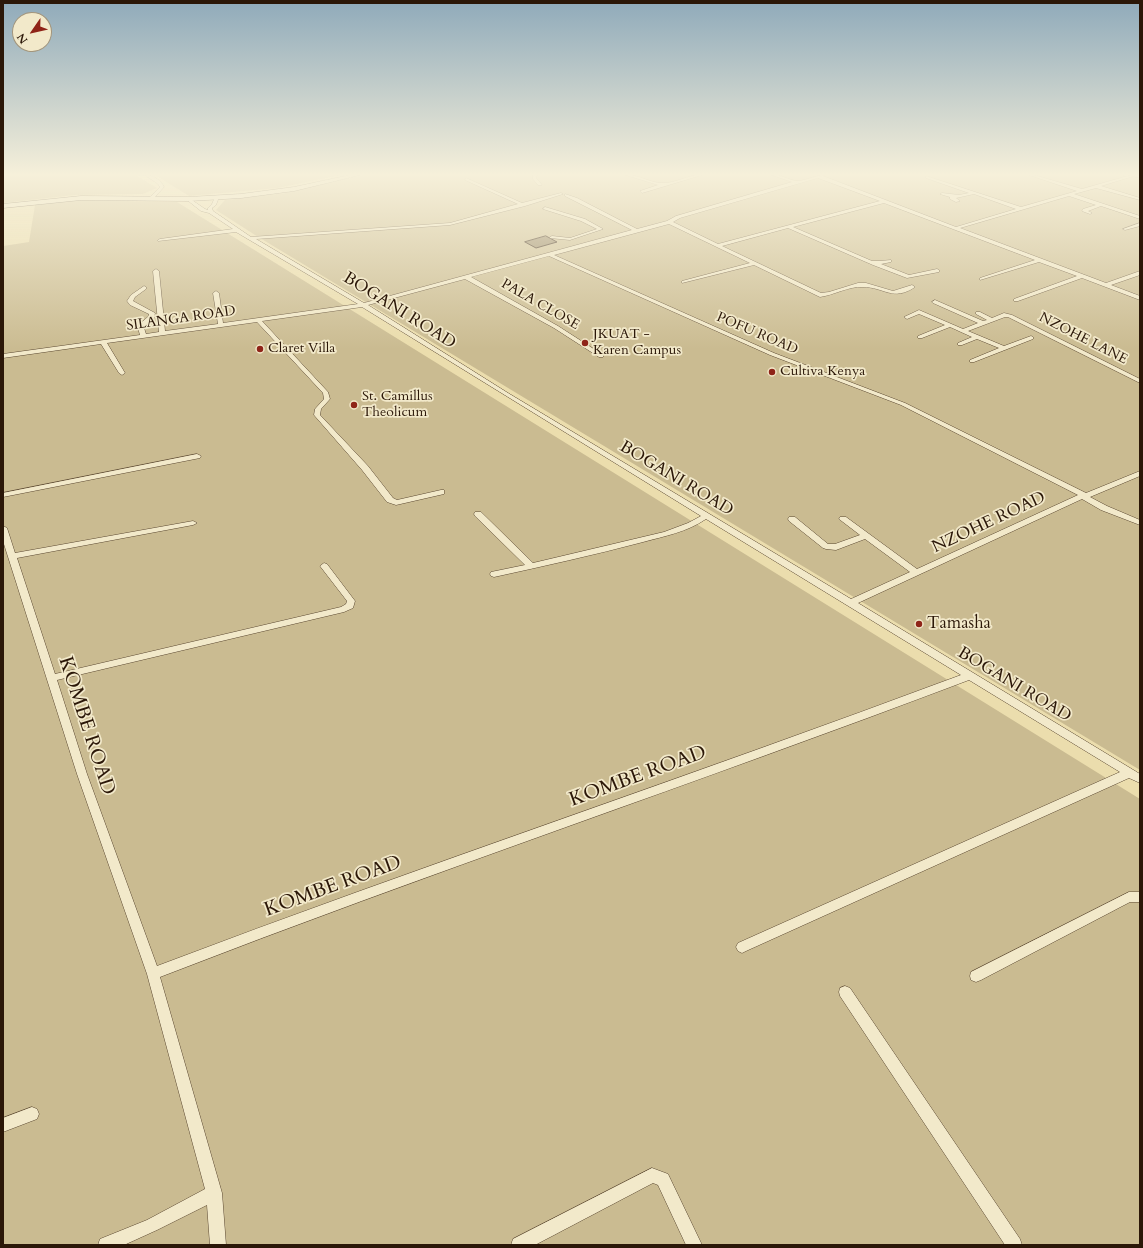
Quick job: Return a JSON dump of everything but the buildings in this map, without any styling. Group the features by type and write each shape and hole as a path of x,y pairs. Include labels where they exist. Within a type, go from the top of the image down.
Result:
{"street":[{"path":"160,240 212,233"},
{"name":"BOGANI ROAD","path":"243,233 363,305 455,363 1140,779"},
{"path":"251,238 319,233"},
{"path":"580,233 595,241"},
{"path":"552,237 570,238 588,233"},
{"name":"SILANGA ROAD","path":"3,356 363,305 623,233"},
{"path":"693,233 820,295 830,294 858,285 866,285 893,293 912,287"},
{"path":"719,245 765,233"},
{"path":"805,233 909,277 937,271"},
{"path":"970,233 1140,298"},
{"name":"POFU ROAD","path":"548,254 772,354 903,404 1084,496 1104,508 1140,523"},
{"path":"982,278 1039,260"},
{"path":"874,263 889,262"},
{"path":"684,282 755,263"},
{"path":"156,271 162,334"},
{"path":"1106,285 1140,273"},
{"path":"1016,300 1082,276"},
{"name":"PALA CLOSE","path":"466,277 556,327 601,356"},
{"path":"144,288 132,296 130,301 132,304 152,314 152,317 145,322 141,328 144,337"},
{"path":"216,293 221,326"},
{"path":"936,302 983,323"},
{"path":"907,317 920,312 978,338"},
{"path":"978,313 992,320"},
{"name":"NZOHE LANE","path":"992,320 1004,315 1016,318 1140,381"},
{"path":"258,320 326,393 327,399 318,409 317,415 365,468 390,500 396,503 441,492"},
{"path":"963,331 992,320"},
{"path":"919,335 949,324"},
{"path":"960,344 988,336 1004,346"},
{"path":"972,361 1004,346 1031,338"},
{"path":"103,342 122,373"},
{"path":"3,495 197,456"},
{"name":"NZOHE ROAD","path":"851,603 1084,496 1140,473"},
{"path":"478,514 531,566"},
{"path":"494,574 626,544 682,529 698,522 706,516"},
{"path":"792,519 826,546 832,548 866,536"},
{"path":"843,519 916,573"},
{"path":"13,556 193,523"},
{"name":"KOMBE ROAD","path":"3,528 82,774 153,974 459,859 611,806 969,676"},
{"path":"51,678 344,609 350,606 351,601 324,566"},
{"path":"742,948 1129,773"},
{"path":"976,976 1130,897 1140,897"},
{"path":"153,974 214,1193 218,1245"},
{"path":"845,992 1014,1245"},
{"path":"3,1125 32,1114"},
{"path":"519,1245 652,1175 663,1179 694,1245"},
{"path":"106,1245 152,1225 214,1193"}],"shaded area":[{"path":"30,233 227,233 1140,799 1140,1245 3,1245 3,246 29,242"},
{"path":"252,233 1140,233 1140,770"}],"place":[{"name":"JKUAT - Karen Campus","path":"585,343"},
{"name":"Claret Villa","path":"260,349"},
{"name":"Cultiva Kenya","path":"772,372"},
{"name":"St. Camillus Theolicum","path":"354,405"},
{"name":"Tamasha","path":"919,624"}]}
